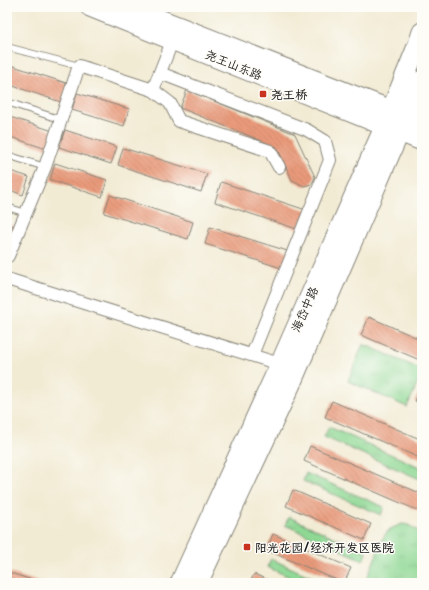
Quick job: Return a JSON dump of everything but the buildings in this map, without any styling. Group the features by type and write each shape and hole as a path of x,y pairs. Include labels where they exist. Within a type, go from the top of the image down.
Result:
{"main road":[{"name":"尧王山东路","path":"90,7 168,33 401,121 422,141"},
{"name":"尧王山东路","path":"129,7 168,33"},
{"name":"海岱中路","path":"401,121 413,57 422,32"},
{"name":"海岱中路","path":"180,583 288,367 401,121 422,80"},
{"name":"海岱中路","path":"198,583 288,367"}],"street":[{"path":"153,90 160,73 168,33"},
{"path":"8,256 45,167 79,66 153,90 170,103 179,121 270,151 279,167"},
{"path":"160,73 307,130 325,141 330,160 252,355"},
{"path":"7,279 288,367"}],"lane":[{"path":"7,47 79,66"},
{"path":"7,102 62,120"},
{"path":"7,154 45,167"},
{"path":"7,207 26,213"}],"green space":[{"path":"363,344 422,370 407,407 348,381"},
{"path":"329,427 422,468 422,480 324,437"},
{"path":"306,473 384,507 381,515 303,481"},
{"path":"289,517 367,552 363,560 285,525"},
{"path":"402,524 408,525 422,533 422,578 420,583 365,583 384,536 390,529"},
{"path":"271,559 325,583 303,583 267,567"}],"place":[{"name":"尧王桥","path":"263,94"},
{"name":"阳光花园/经济开发区医院","path":"247,547"}]}
